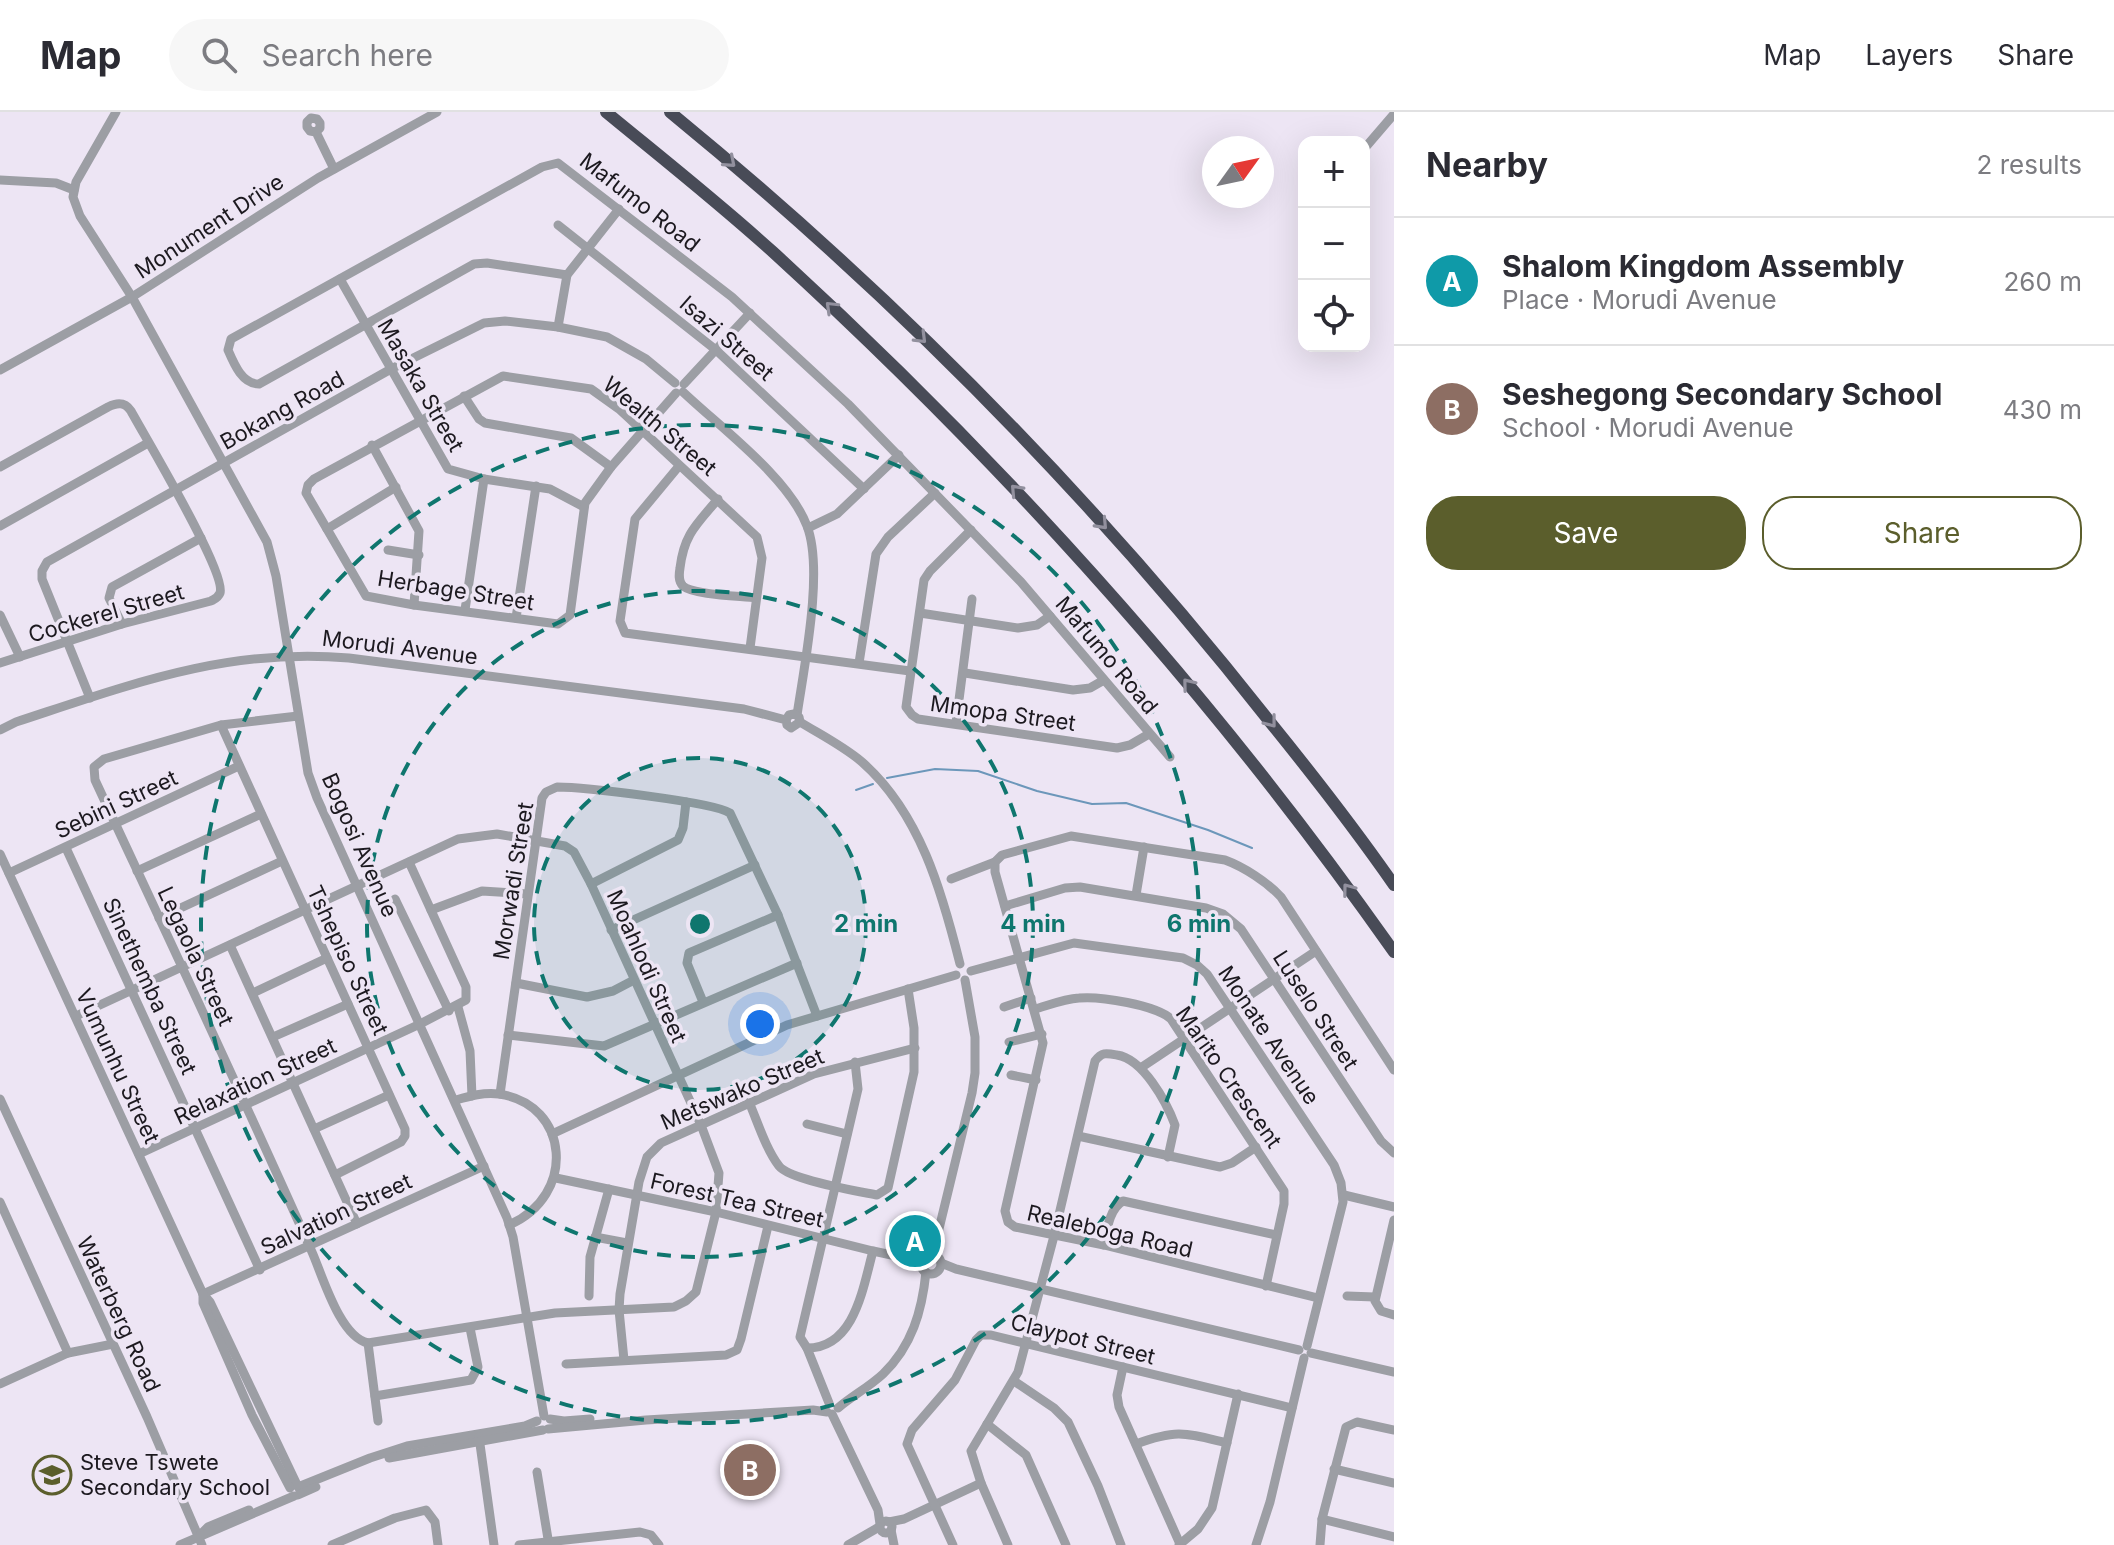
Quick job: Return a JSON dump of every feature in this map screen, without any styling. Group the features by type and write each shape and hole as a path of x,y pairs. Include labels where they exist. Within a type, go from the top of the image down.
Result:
{"highway":[{"path":"606,112 772,252 930,402 1014,487 1179,673 1292,814 1394,952"},
{"path":"670,112 798,220 1046,463 1139,564 1235,677 1394,885"}],"street":[{"path":"0,180 56,183 74,190 85,163 116,112"},
{"name":"Monument Drive","path":"0,370 132,297 334,169 437,112"},
{"path":"1370,142 1394,114"},
{"path":"316,132 334,169"},
{"name":"Mafumo Road","path":"567,275 487,263 474,264 259,384 248,382 228,350 231,339 552,163 562,165 750,313 899,455 1014,575 1170,757"},
{"name":"Bogosi Avenue","path":"74,190 80,216 132,297 256,520 270,553 312,785 456,1100 509,1225 544,1423"},
{"path":"558,327 567,275 619,209"},
{"name":"Isazi Street","path":"558,225 716,350 864,489"},
{"name":"Masaka Street","path":"340,279 448,469 484,479 550,489 584,507"},
{"path":"584,507 611,467 679,388 750,313"},
{"name":"Bokang Road","path":"90,698 42,579 44,566 52,558 391,369 467,329 491,321 558,327 616,340 646,359 679,388 784,488 808,528 815,571 798,719"},
{"name":"Wealth Street","path":"308,498 306,491 311,481 372,445 507,375 586,387 598,392 643,431 718,499 759,542 762,558 750,648"},
{"path":"464,396 485,423 571,438 611,467"},
{"path":"0,467 117,403 128,407 201,538 112,587 109,598 122,624"},
{"path":"0,526 148,443"},
{"path":"372,445 419,531 414,605"},
{"path":"808,528 834,516 899,455"},
{"path":"679,466 635,519 620,621 622,630 630,635 806,655 910,671"},
{"path":"465,610 484,479"},
{"path":"516,618 536,486"},
{"path":"327,529 396,487"},
{"path":"859,663 876,554 888,537 935,493"},
{"name":"Herbage Street","path":"308,498 366,596 558,624 570,615 584,507"},
{"path":"718,499 686,539 680,581 684,587 701,591 756,598"},
{"name":"Mmopa Street","path":"971,530 926,577 910,671 908,712 918,719 1117,748 1130,745 1149,734"},
{"name":"Cockerel Street","path":"0,663 122,624 211,601 219,594 220,586 201,538"},
{"path":"388,550 419,555"},
{"path":"956,723 965,673 972,599"},
{"path":"920,613 1026,628 1050,616"},
{"path":"0,615 20,657"},
{"name":"Morudi Avenue","path":"0,730 16,722 193,667 288,655 349,658 744,709 786,720 791,728 797,727 798,719 860,760 905,812 927,856 960,964"},
{"path":"965,673 1080,690 1104,680"},
{"name":"Legaola Street","path":"298,716 221,725 119,754 97,763 93,775 345,1325 357,1338 368,1343"},
{"name":"Morudi Avenue","path":"0,723 16,722"},
{"name":"Tshepiso Street","path":"221,725 405,1129 403,1140 335,1175"},
{"name":"Sebini Street","path":"9,873 239,766"},
{"name":"Morwadi Street","path":"500,1094 542,798 546,792 557,787 686,802 719,807 730,813 778,915 817,1016"},
{"path":"591,884 678,840 683,828 686,802"},
{"path":"137,871 261,814"},
{"name":"Moahlodi Street","path":"76,1016 448,843 469,836 497,834 535,839 570,849 591,884 701,1125 719,1173 716,1212 699,1284 691,1297 674,1307 527,1317 368,1343"},
{"path":"951,879 995,862 1002,855 1067,836 1234,863 1278,894 1394,1070"},
{"path":"1136,895 1144,847"},
{"name":"Sinethemba Street","path":"66,848 260,1270"},
{"name":"Vumunhu Street","path":"0,854 203,1294 203,1303 252,1415 294,1491"},
{"path":"159,918 282,861"},
{"path":"409,862 468,992 466,1000 453,1009"},
{"name":"Realeboga Road","path":"995,862 995,872 1042,1034 1043,1050 1005,1216 1015,1227 1104,1245 1318,1298"},
{"path":"611,930 755,865"},
{"name":"Luselo Street","path":"1005,906 1072,887 1136,895 1223,914 1241,929 1381,1141 1394,1153"},
{"path":"431,910 482,891 528,894"},
{"path":"395,899 453,1009 470,1051 472,1096"},
{"path":"703,1002 686,956 701,946 778,915"},
{"name":"Monate Avenue","path":"971,971 1064,945 1085,943 1183,958 1197,965 1207,974 1334,1165 1344,1195"},
{"path":"230,945 357,1224"},
{"path":"1142,1067 1316,951"},
{"path":"253,993 327,958"},
{"path":"508,1035 599,1047 614,1044 797,963"},
{"path":"180,1545 200,1540 209,1531 294,1491 397,1449 424,1442 479,1438 564,1421 646,1420 813,1410 832,1408 849,1399 884,1373 905,1348 919,1315 972,1093 974,1027 960,977 955,969 960,964 967,965 971,971 970,977 960,977 908,989 770,1032 552,1134"},
{"path":"516,983 587,997 613,991 634,980"},
{"path":"749,1102 780,1167 789,1174 877,1195 888,1188 911,1092 915,1048 908,989"},
{"name":"Marito Crescent","path":"1035,1009 1081,997 1154,1009 1171,1019 1284,1191 1284,1204 1266,1286"},
{"path":"1004,1007 1031,998"},
{"path":"273,1037 348,1004"},
{"name":"Relaxation Street","path":"139,1154 453,1009"},
{"path":"1009,1042 1042,1034"},
{"name":"Metswako Street","path":"624,1360 619,1310 627,1243 636,1195 651,1151 661,1143 814,1074 915,1048"},
{"path":"1008,1545 981,1483 971,1451 1014,1381 1054,1236 1097,1058 1105,1053 1122,1056 1142,1067 1174,1122 1168,1157"},
{"path":"855,1062 858,1089 800,1337 894,1545"},
{"path":"1011,1075 1036,1080"},
{"path":"456,1100 500,1094 527,1105 552,1134 556,1148 556,1178 535,1211 509,1225"},
{"path":"314,1129 389,1095"},
{"name":"Waterberg Road","path":"0,1099 200,1540"},
{"path":"807,1124 847,1134"},
{"path":"1078,1136 1220,1167 1256,1147"},
{"name":"Salvation Street","path":"203,1294 484,1166"},
{"name":"Forest Tea Street","path":"556,1178 716,1212 1394,1372"},
{"path":"589,1296 590,1257 609,1189"},
{"path":"1256,1545 1270,1502 1344,1195 1394,1207"},
{"path":"1104,1245 1112,1213 1123,1201 1276,1235"},
{"path":"0,1202 68,1353"},
{"path":"1394,1220 1389,1260 1375,1297 1379,1309 1394,1315"},
{"path":"566,1364 735,1352 740,1345 768,1226"},
{"path":"595,1237 627,1243"},
{"path":"804,1346 819,1347 833,1339 853,1319 873,1251"},
{"path":"1347,1296 1375,1297"},
{"path":"375,1396 471,1380 478,1367 470,1328"},
{"name":"Claypot Street","path":"935,1505 908,1448 908,1439 912,1430 948,1391 979,1337 991,1335 1292,1408"},
{"path":"368,1343 378,1421"},
{"path":"0,1384 68,1353 113,1344"},
{"path":"1123,1367 1118,1401 1179,1545 1208,1517 1238,1394"},
{"path":"1014,1381 1054,1408 1068,1422 1121,1545"},
{"path":"1320,1545 1322,1519 1343,1433 1349,1424 1357,1422 1394,1430"},
{"path":"987,1424 1026,1455 1066,1545"},
{"path":"1136,1444 1178,1433 1227,1443"},
{"path":"479,1438 494,1545"},
{"path":"1334,1469 1394,1483"},
{"path":"537,1472 549,1543"},
{"path":"848,1545 981,1483"},
{"path":"935,1505 953,1545"},
{"path":"332,1545 395,1518 426,1510 435,1522 438,1545"},
{"path":"1322,1519 1394,1537"},
{"path":"519,1545 603,1540 647,1533 659,1545"}],"waterway":[{"path":"887,778 935,769 978,771 1037,791 1092,804 1126,803 1252,848"},
{"path":"856,790 873,784"}],"place":[{"name":"Shalom Kingdom Assembly","path":"915,1241"},
{"name":"Seshegong Secondary School","path":"750,1470"},
{"name":"Steve Tswete Secondary School","path":"52,1475"}]}
